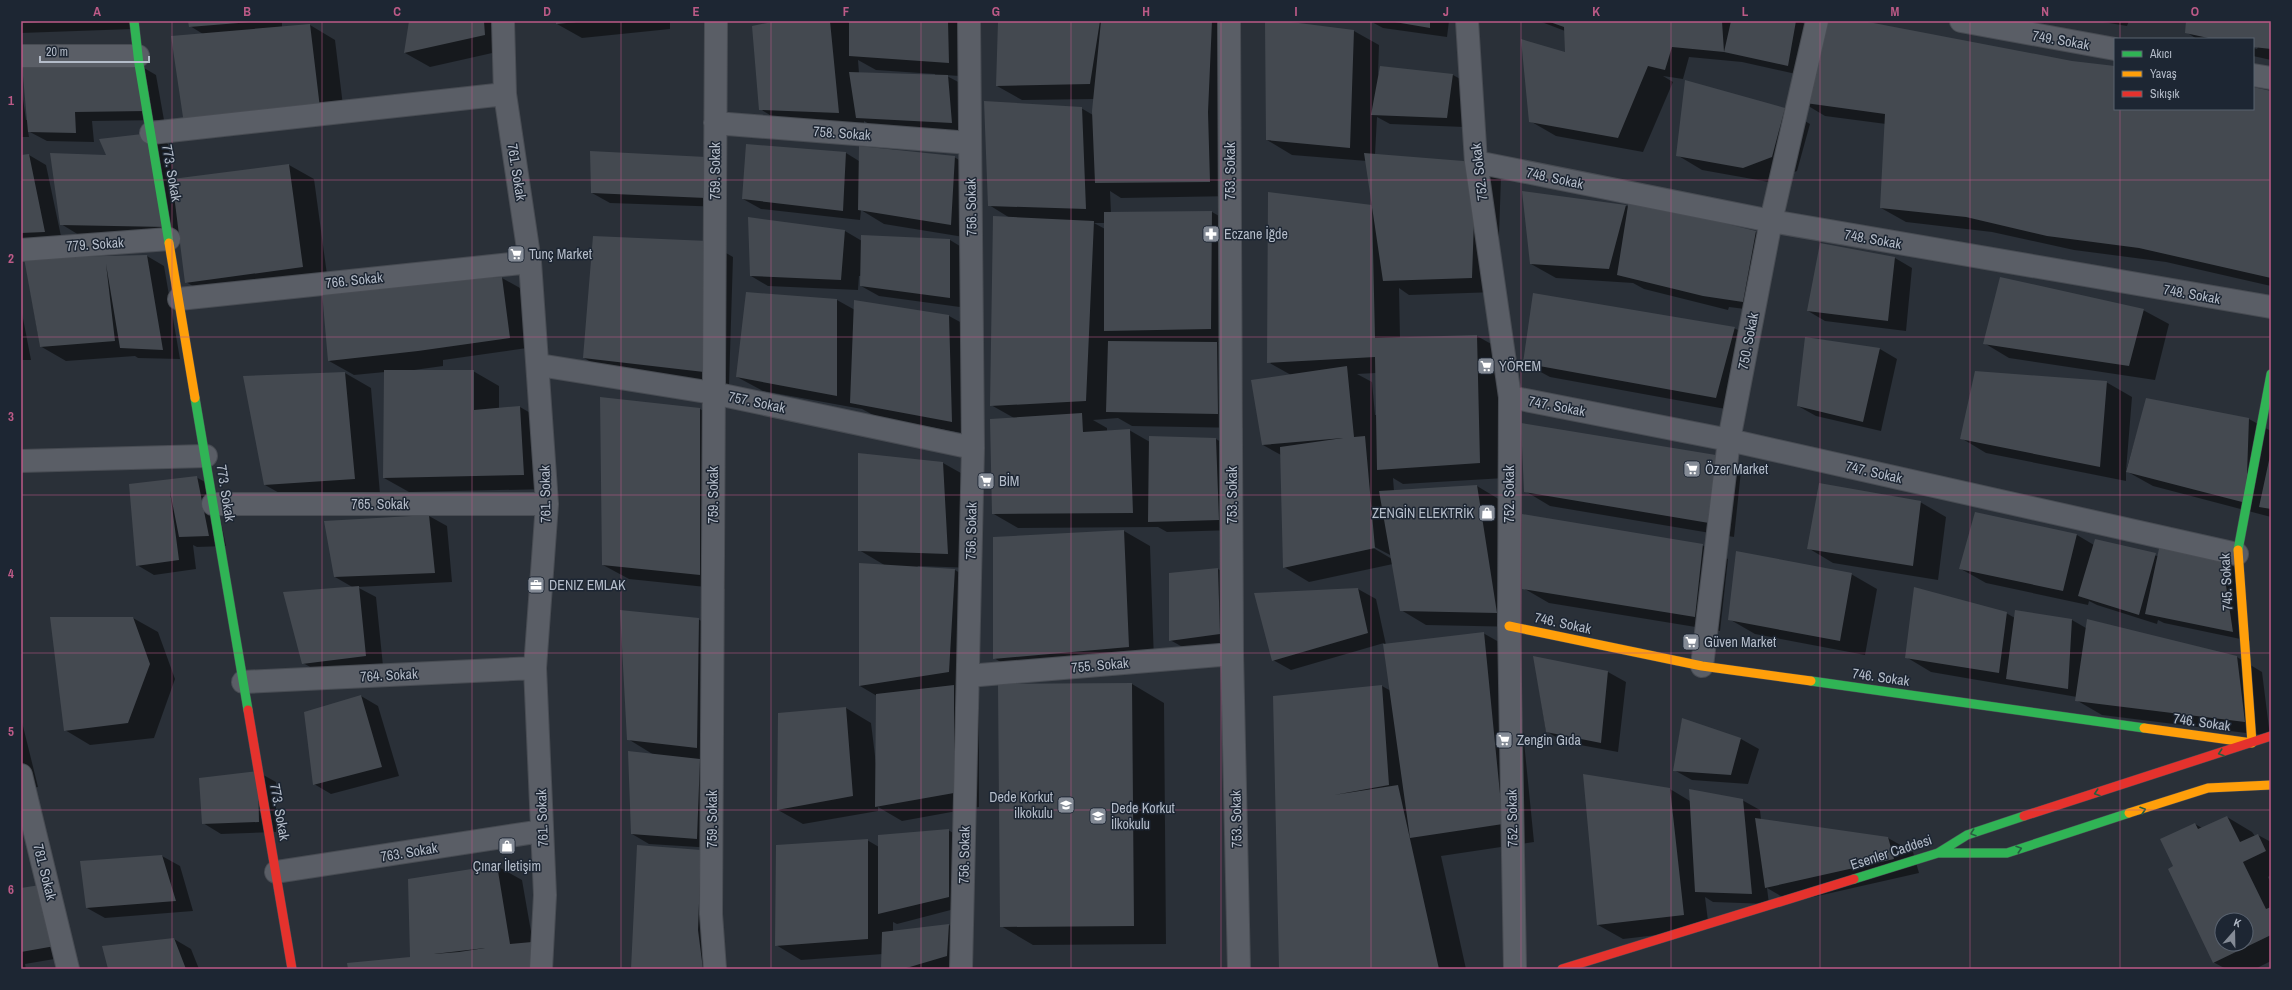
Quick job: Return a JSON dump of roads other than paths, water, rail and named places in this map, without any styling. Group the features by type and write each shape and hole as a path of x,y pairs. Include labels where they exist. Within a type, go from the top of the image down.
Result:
{"street":[{"name":"773. Sokak","path":"134,21 138,56 292,969"},
{"name":"761. Sokak","path":"503,21 505,94 530,262 539,366 547,504 535,668 545,895 541,969"},
{"name":"759. Sokak","path":"716,21 711,914 716,969"},
{"name":"756. Sokak","path":"961,969 973,448 969,21"},
{"name":"753. Sokak","path":"1229,21 1232,654 1238,969"},
{"name":"752. Sokak","path":"1467,21 1476,162 1510,397 1509,626 1515,969"},
{"name":"750. Sokak","path":"1702,666 1729,440 1770,221 1817,21"},
{"name":"749. Sokak","path":"1961,21 2114,49"},
{"path":"21,56 138,56"},
{"path":"2254,75 2271,78"},
{"path":"151,133 505,94"},
{"name":"758. Sokak","path":"715,123 970,143"},
{"name":"748. Sokak","path":"1476,162 1770,221 2271,307"},
{"name":"779. Sokak","path":"21,250 169,239"},
{"name":"766. Sokak","path":"179,298 530,262"},
{"name":"757. Sokak","path":"539,366 714,393 973,448"},
{"name":"745. Sokak","path":"2252,743 2237,554 2271,374"},
{"name":"747. Sokak","path":"1510,397 1729,440 2237,554"},
{"path":"21,461 206,456"},
{"name":"765. Sokak","path":"213,504 547,504"},
{"name":"746. Sokak","path":"1509,626 1702,666 2252,743"},
{"name":"755. Sokak","path":"968,676 1232,654"},
{"name":"764. Sokak","path":"243,682 535,668"},
{"name":"Esenler Caddesi","path":"1562,969 1938,853 1967,835 2271,736"},
{"name":"781. Sokak","path":"21,776 68,969"},
{"path":"1938,853 2007,853 2208,788 2271,785"},
{"name":"763. Sokak","path":"276,872 542,831"}],"place":[{"name":"Eczane İğde","path":"1211,234"},
{"name":"Tunç Market","path":"516,254"},
{"name":"YÖREM","path":"1486,366"},
{"name":"Özer Market","path":"1692,469"},
{"name":"BİM","path":"986,481"},
{"name":"ZENGİN ELEKTRİK","path":"1487,513"},
{"name":"DENIZ EMLAK","path":"536,585"},
{"name":"Güven Market","path":"1691,642"},
{"name":"Zengin Gıda","path":"1504,740"},
{"name":"Dede Korkut ilkokulu","path":"1066,805"},
{"name":"Dede Korkut İlkokulu","path":"1098,816"},
{"name":"Çınar İletişim","path":"507,846"}]}
